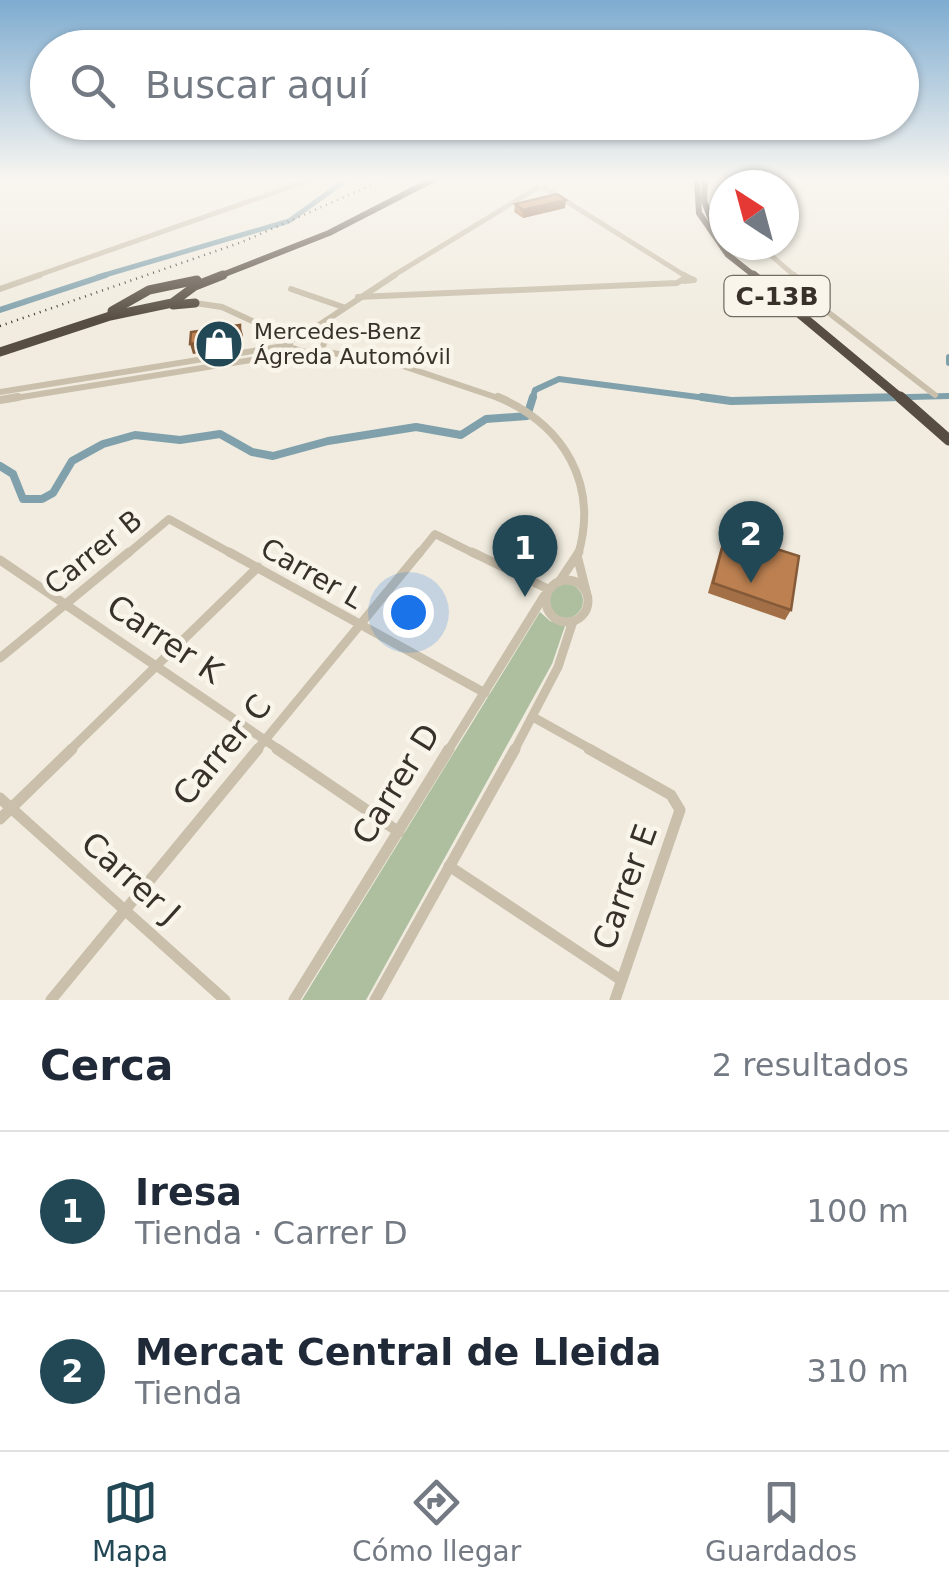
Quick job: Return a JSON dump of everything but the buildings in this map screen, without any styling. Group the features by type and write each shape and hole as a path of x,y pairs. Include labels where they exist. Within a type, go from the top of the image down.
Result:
{"highway":[{"path":"0,349 96,317 149,290 204,278 331,227"},
{"path":"164,306 342,227"},
{"name":"C-13B","path":"708,227 722,249 898,390"},
{"name":"C-13B","path":"743,260 949,430"},
{"path":"172,285 184,288 195,302"},
{"path":"132,300 142,309"},
{"path":"0,349 142,309 195,302"},
{"name":"C-13B","path":"915,404 949,440"}],"street":[{"path":"0,289 177,227"},
{"path":"195,302 222,307 284,333 310,331 343,306 474,227"},
{"path":"358,297 685,279 604,227"},
{"path":"777,260 824,309 936,395"},
{"path":"292,290 343,306"},
{"path":"316,350 326,337 324,323"},
{"path":"310,331 344,350"},
{"path":"284,333 289,347"},
{"path":"289,347 301,333"},
{"path":"0,392 289,347 301,352 344,350 473,386 529,410 560,438 576,464 585,500 578,559 590,608 584,617 573,621 551,614 546,592 578,559"},
{"path":"0,400 83,381"},
{"name":"Carrer L","path":"169,519 485,693"},
{"name":"Carrer B","path":"0,658 169,519"},
{"name":"Carrer C","path":"51,1000 435,534 546,592"},
{"name":"Carrer K","path":"0,560 399,832"},
{"path":"0,819 258,568"},
{"path":"559,582 574,583 586,591"},
{"name":"Carrer D","path":"294,1000 546,592"},
{"path":"375,1000 533,717 558,667 573,621"},
{"name":"Carrer E","path":"533,717 676,800 679,817 615,1000"},
{"name":"Carrer J","path":"0,798 225,1000"},
{"path":"449,866 622,980"}],"green space":[{"path":"566,584 578,589 583,601 578,613 566,618 554,613 549,601 554,589"},
{"path":"540,612 565,626 552,664 366,1000 302,1000"}],"waterway":[{"path":"98,277 270,227"},
{"path":"0,310 106,275"},
{"path":"949,357 949,363"},
{"path":"532,400 535,390 559,379 721,400"},
{"path":"793,400 949,396"},
{"path":"0,466 13,474 23,499 42,499 53,493 72,461 103,444 135,435 180,440 220,434 252,452 273,456 328,441 416,427 461,435 486,419 527,416 533,397"},
{"path":"702,397 731,401 902,397"}],"railway":[{"path":"0,326 277,227"}],"place":[{"name":"Mercedes-Benz Ágreda Automóvil","path":"219,344"},
{"name":"Mercat Central de Lleida","path":"751,583"},
{"name":"Iresa","path":"525,597"}]}
